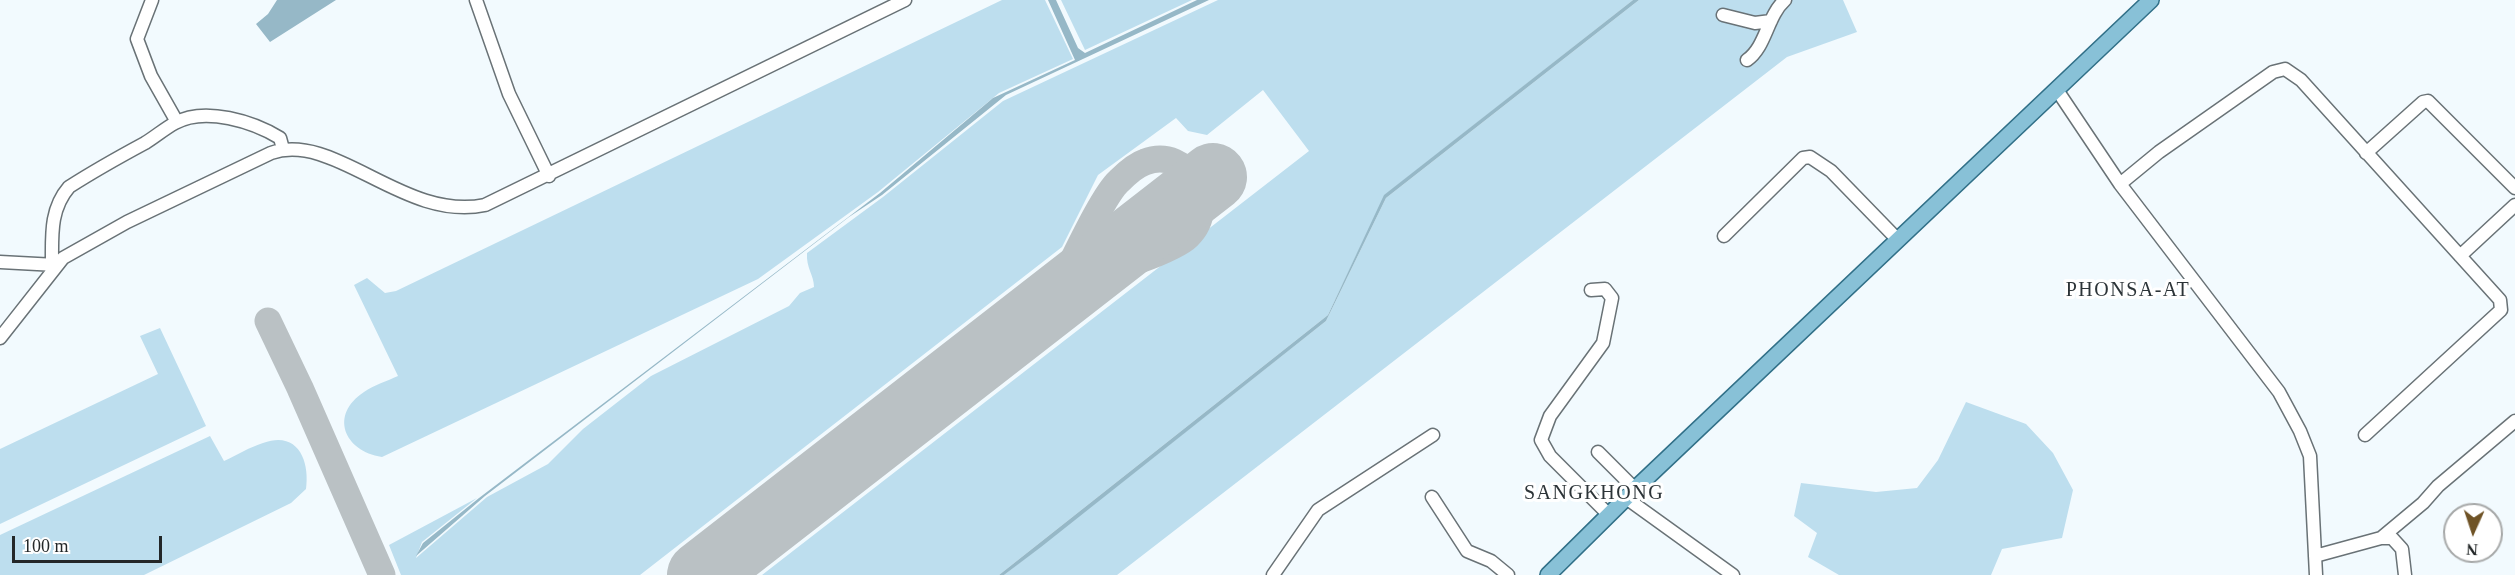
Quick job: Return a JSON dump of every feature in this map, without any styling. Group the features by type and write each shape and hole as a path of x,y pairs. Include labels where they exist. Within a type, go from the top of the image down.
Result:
{"main road":[{"path":"1548,575 1630,493 2151,0"}],"street":[{"path":"152,0 137,39 151,76 177,122"},
{"path":"476,0 509,94 549,176"},
{"path":"0,338 54,264 127,222 283,149 316,153 414,199 447,207 485,205 549,176 905,0"},
{"path":"1747,60 1756,55 1771,21 1785,0"},
{"path":"1722,15 1755,23 1771,21"},
{"path":"2120,184 2168,146 2279,70 2291,71 2301,80 2500,300 2500,310 2365,435"},
{"path":"2056,90 2120,184 2279,392 2300,430 2310,456 2316,575"},
{"path":"2366,153 2423,102 2428,101 2515,188"},
{"path":"54,264 55,210 59,198 69,187 177,122 204,117 232,118 258,125 280,138 283,149"},
{"path":"1724,236 1803,158 1810,157 1831,171 1898,240"},
{"path":"2460,256 2515,205"},
{"path":"0,262 54,264"},
{"path":"1591,290 1605,289 1612,298 1603,343 1550,416 1541,440 1550,456 1609,515"},
{"path":"2381,538 2515,421"},
{"path":"1273,575 1318,510 1433,435"},
{"path":"1598,452 1630,493 1733,575"},
{"path":"1432,497 1467,551 1491,561 1508,575"},
{"path":"2315,556 2381,538 2392,538 2402,549 2405,575"}],"shaded area":[{"path":"277,0 336,0 270,42 256,24 268,14"},
{"path":"1002,0 1045,0 1073,59 999,93 878,192 758,279 382,457 358,448 350,440 344,421 353,401 376,385 398,376 354,285 367,278 385,293 396,291"},
{"path":"1048,0 1056,0 1078,48 1085,53 1197,0 1209,0 1006,95 882,195 849,217 485,496 416,556 423,543 479,498 880,193 993,98 1075,60"},
{"path":"1061,0 1192,0 1085,50"},
{"path":"1218,0 1633,0 1385,195 1328,315 999,575 762,575 1309,151 1263,90 1207,135 1188,131 1176,118 1098,175 1062,247 640,575 401,575 389,545 477,498 422,542 416,558 487,497 548,464 583,429 651,376 789,306 800,293 814,287 807,253 883,197 1003,101"},
{"path":"1633,0 1639,0 1386,198 1326,321 1041,547 1004,575 999,575 1328,315 1384,195"},
{"path":"1639,0 1843,0 1857,32 1787,57 1117,575 1004,575 1326,321 1386,198"},
{"path":"160,328 206,426 0,524 0,449 158,374 140,336"},
{"path":"1966,402 2026,424 2053,453 2073,490 2062,538 2002,549 1991,575 1839,575 1808,557 1817,533 1794,516 1801,483 1876,492 1917,488 1938,460"},
{"path":"210,436 224,461 253,447 275,440 293,444 299,451 306,468 306,489 291,503 144,575 0,575 0,535"}],"taxiway":[{"path":"1032,318 1046,309 1057,292 1095,216 1122,178 1142,163 1161,159 1174,162 1186,170 1195,181 1200,194 1201,209 1197,223 1188,236 1154,254 1083,278"},
{"path":"268,321 382,575"}],"runway":[{"path":"701,575 1213,177"}],"district":[{"name":"PHONSA-AT","path":"2128,291"},
{"name":"SANGKHONG","path":"1594,494"}]}
